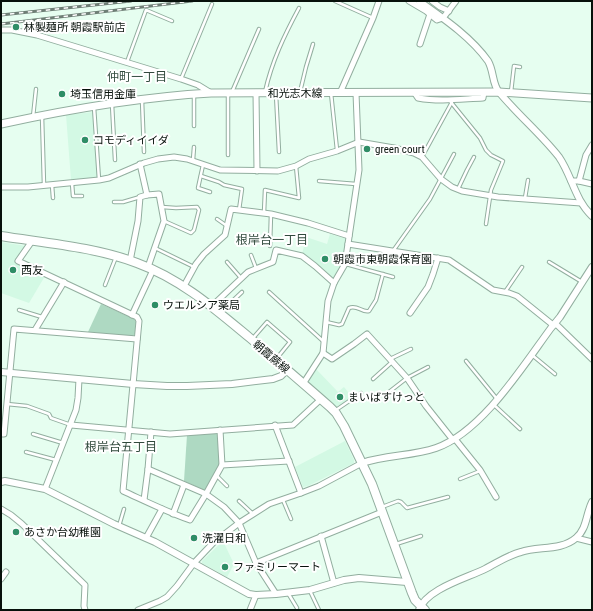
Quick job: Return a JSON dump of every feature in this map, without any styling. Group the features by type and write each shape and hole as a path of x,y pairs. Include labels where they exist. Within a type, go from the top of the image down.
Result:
{"main road":[{"name":"和光志木線","path":"1,124 42,115 142,99 211,93 499,92 592,98"},
{"name":"朝霞蕨線","path":"1,236 116,256 150,268 175,280 212,306 320,398 334,411 344,426 362,463 372,484 407,582 422,609"}],"street":[{"path":"340,93 374,18 379,1"},
{"path":"409,1 437,20 443,18 456,1"},
{"path":"419,1 443,18 481,51 490,66 499,92 557,155 566,168 581,202 592,216"},
{"path":"432,1 448,11"},
{"path":"420,44 430,14"},
{"path":"1,30 12,30 37,35 127,62 198,85 211,93"},
{"path":"414,92 418,98 451,101 483,98 484,92"},
{"path":"256,93 257,171"},
{"path":"303,384 323,353 328,301 334,283 345,264 359,170 356,93"},
{"path":"1,187 28,187 99,180 109,178 140,164 158,159 174,157 187,159 220,170 278,171 296,166 309,159 337,151 358,142 414,153 422,157 442,179 452,187 458,189 490,196 581,202"},
{"path":"579,180 586,155 592,145"},
{"path":"140,164 147,195"},
{"path":"571,181 579,180 592,184"},
{"path":"130,261 138,221 140,197 159,194 164,221 150,268 132,315"},
{"path":"184,286 204,254 225,235 231,209 271,214 308,223 349,236"},
{"path":"32,241 18,261 138,317 139,321 123,491 173,514 190,520 222,465 220,430"},
{"path":"348,244 449,260 493,290 517,296 553,324 558,325 592,359"},
{"path":"212,306 248,272 273,262 276,250 302,256 334,283"},
{"path":"410,313 428,286 438,258"},
{"path":"138,610 167,597 194,563 213,543 239,523 269,504 318,486 362,463 425,451 454,439 473,424 495,402 553,324 560,317 592,267"},
{"path":"35,330 64,282"},
{"path":"1,434 4,434 4,404 10,373 14,329 137,339"},
{"path":"323,353 332,359 367,334 407,378 426,406 480,470 496,497"},
{"path":"1,372 133,384 180,386 232,384 273,379 281,376 287,370"},
{"path":"45,489 76,410 79,379"},
{"path":"71,425 170,434 275,425 293,425 320,398"},
{"path":"275,425 301,493"},
{"path":"144,500 148,469 150,432"},
{"path":"222,465 289,461"},
{"path":"148,469 206,494 224,507 239,523 256,563 276,594"},
{"path":"1,482 5,481 45,489 154,542 249,594 276,594 310,590 351,578 407,582"},
{"path":"173,514 184,485"},
{"path":"422,609 429,597 445,587 508,557 524,551 560,546 570,542 576,538 583,529 592,502"},
{"path":"146,538 162,509"},
{"path":"1,510 11,515 22,524 85,585 85,610"},
{"path":"256,563 381,510"},
{"path":"321,536 334,583"},
{"path":"576,538 592,542"},
{"path":"1,579 6,572"},
{"path":"250,610 256,594"}],"lane":[{"path":"335,1 374,18"},
{"path":"181,79 212,4"},
{"path":"265,93 269,74 283,39 299,8"},
{"path":"127,62 146,10 172,21"},
{"path":"228,155 230,93 259,29"},
{"path":"300,93 313,44"},
{"path":"511,93 514,66 520,67"},
{"path":"32,117 36,89"},
{"path":"276,93 279,152"},
{"path":"331,93 337,151"},
{"path":"194,94 194,126"},
{"path":"142,99 144,152"},
{"path":"422,157 451,101 480,138 490,155 503,161 491,190 486,224"},
{"path":"112,104 116,160"},
{"path":"94,107 99,180"},
{"path":"42,115 44,185"},
{"path":"193,161 194,147"},
{"path":"393,251 430,199 454,154"},
{"path":"458,189 474,157"},
{"path":"203,164 198,188 210,192"},
{"path":"264,213 265,190 299,198 296,166"},
{"path":"201,176 219,182 224,186 242,188 239,210"},
{"path":"525,199 528,180"},
{"path":"319,181 357,184"},
{"path":"72,183 73,196 82,196"},
{"path":"52,184 53,198"},
{"path":"114,202 124,202 140,197"},
{"path":"161,207 197,207 199,210 194,230 191,233 164,221"},
{"path":"270,246 271,214"},
{"path":"217,219 227,226"},
{"path":"155,248 194,268"},
{"path":"250,255 256,269"},
{"path":"106,286 116,256"},
{"path":"227,262 241,278"},
{"path":"549,262 583,282"},
{"path":"345,264 393,277"},
{"path":"505,292 522,267"},
{"path":"326,322 339,325 342,324 349,308 352,306 369,311 376,300 383,274"},
{"path":"220,313 242,292"},
{"path":"269,292 324,342"},
{"path":"19,310 42,317"},
{"path":"252,340 267,322 290,342 275,360"},
{"path":"373,379 391,360 411,349"},
{"path":"531,355 555,374"},
{"path":"466,362 495,402 520,429"},
{"path":"389,392 407,378 428,367"},
{"path":"334,411 361,393"},
{"path":"4,404 27,406 49,414 51,418 71,425"},
{"path":"32,434 64,443"},
{"path":"26,452 57,460"},
{"path":"460,479 480,470"},
{"path":"216,475 227,486"},
{"path":"381,510 398,501 407,508 448,497"},
{"path":"283,499 291,519"},
{"path":"239,500 253,514"},
{"path":"119,526 124,508"},
{"path":"394,544 421,536"},
{"path":"310,590 310,594 319,610"},
{"path":"288,593 297,608"}],"shaded area":[{"name":"コモディイイダ","path":"93,112 98,178 71,180 66,115"},
{"name":"朝霞市東朝霞保育園","path":"330,234 347,239 345,257 334,281 302,255 306,237 327,244"},
{"name":"西友","path":"1,242 26,246 15,263 45,276 29,303 1,293"},
{"path":"101,304 134,319 136,322 135,334 133,336 88,332"},
{"path":"316,369 338,392 344,387 352,397 336,407 309,383 309,380"},
{"path":"215,433 218,435 220,465 204,490 184,481 187,435"},
{"path":"345,441 354,463 308,486 303,487 295,467"},
{"path":"223,541 234,564 227,577 202,563 202,561"}],"railway":[{"path":"1,15 131,1"},
{"path":"1,24 192,1"}],"place":[{"name":"林製麺所 朝霞駅前店","path":"16,27"},
{"name":"埼玉信用金庫","path":"62,94"},
{"name":"コモディイイダ","path":"85,140"},
{"name":"green court","path":"367,149"},
{"name":"朝霞市東朝霞保育園","path":"325,259"},
{"name":"西友","path":"13,270"},
{"name":"ウエルシア薬局","path":"155,305"},
{"name":"まいばすけっと","path":"340,397"},
{"name":"あさか台幼稚園","path":"16,532"},
{"name":"洗濯日和","path":"194,538"},
{"name":"ファミリーマート","path":"225,567"}],"district":[{"name":"仲町一丁目","path":"137,77"},
{"name":"根岸台一丁目","path":"272,240"},
{"name":"根岸台五丁目","path":"121,447"}]}
